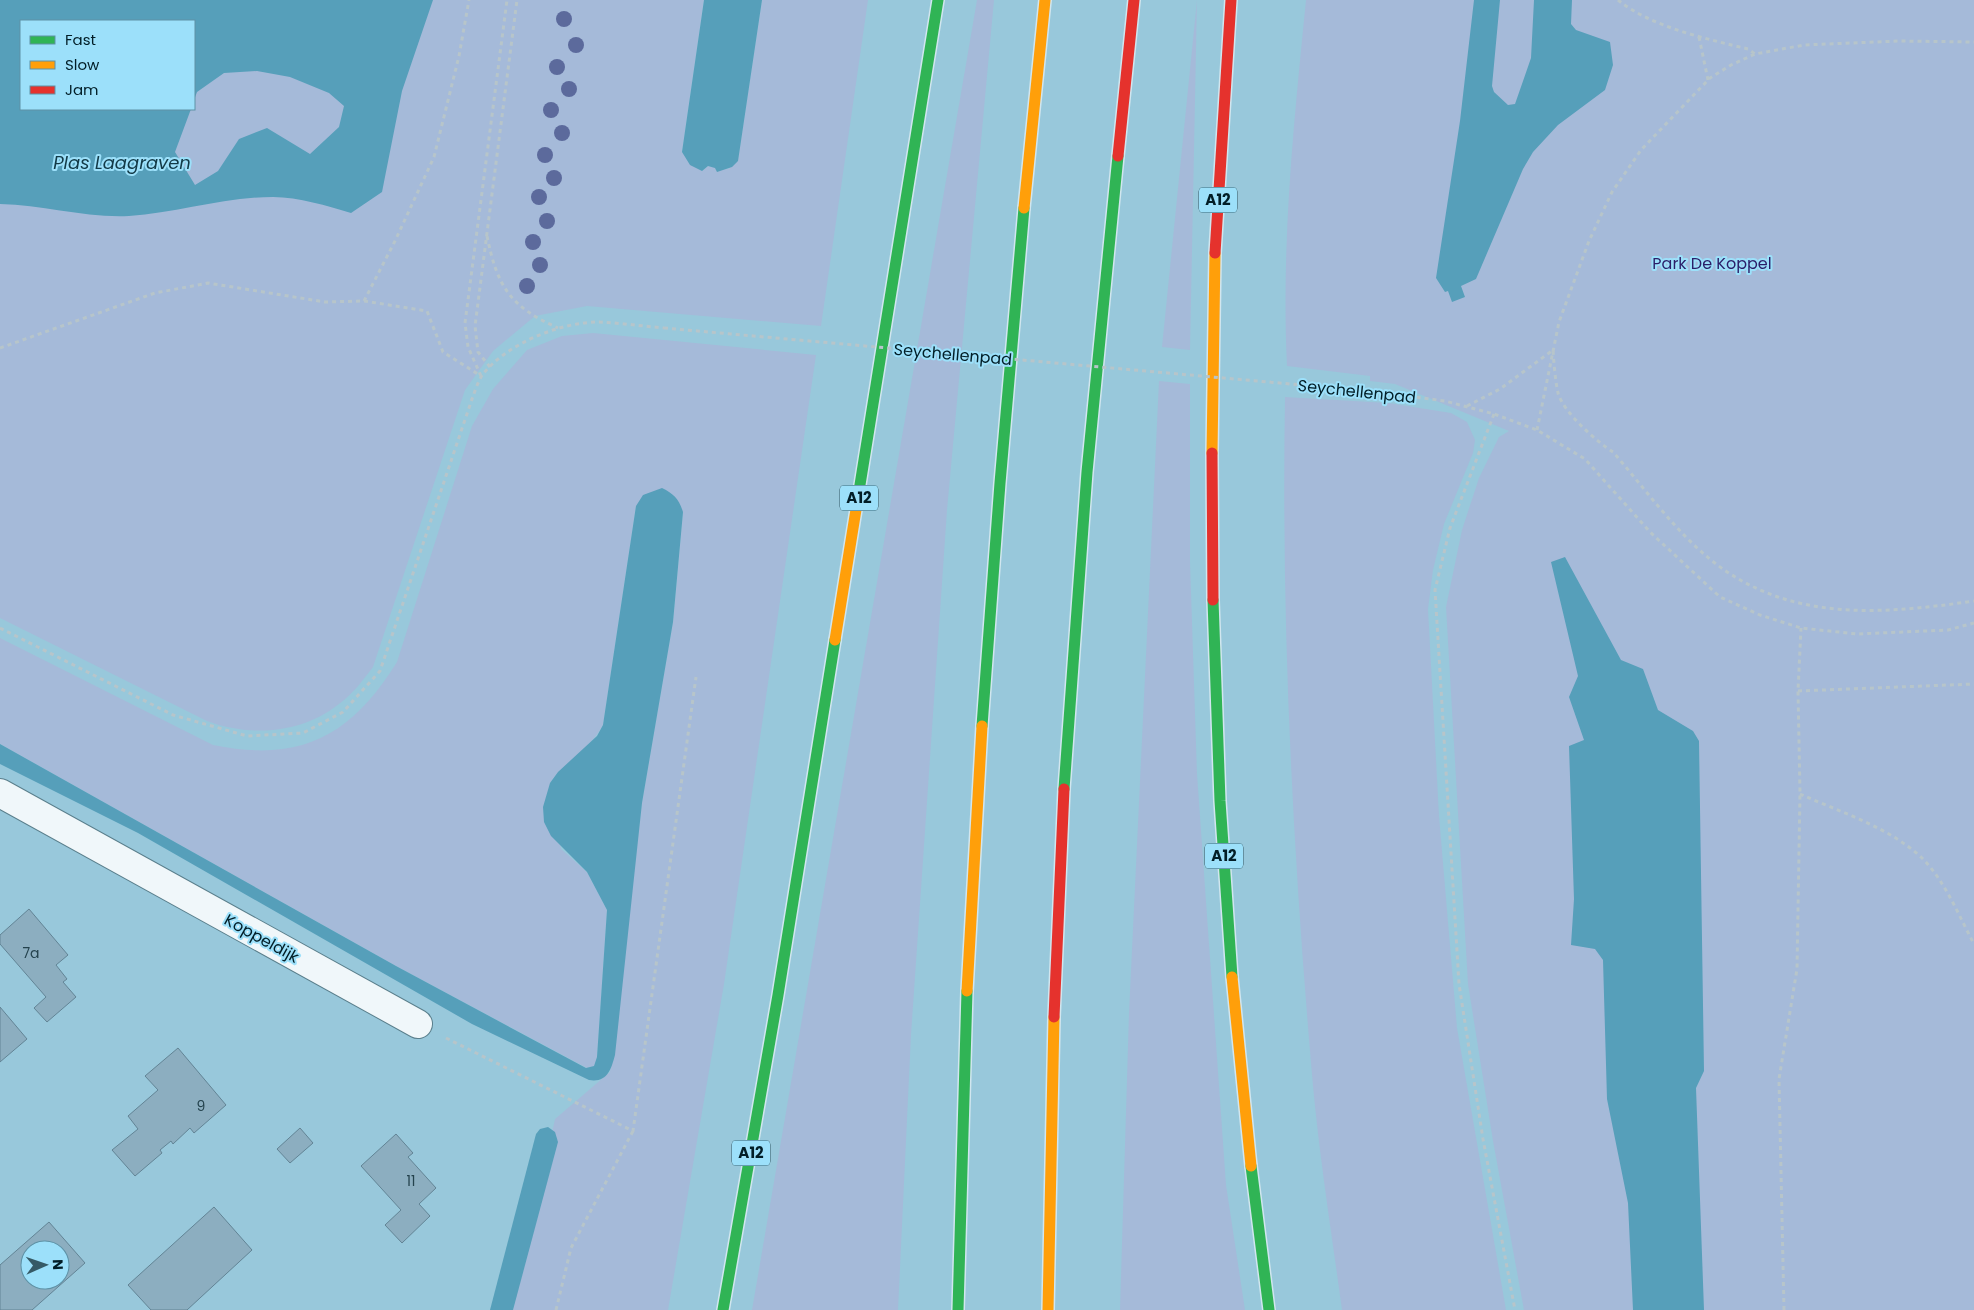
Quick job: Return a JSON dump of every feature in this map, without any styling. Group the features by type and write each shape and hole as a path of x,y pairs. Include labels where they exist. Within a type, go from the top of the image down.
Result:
{"highway":[{"name":"A12","path":"723,1310 781,976 938,0"},
{"path":"958,1310 968,969 989,622 1021,224 1045,0"},
{"path":"1048,1310 1052,1095 1066,756 1101,304 1134,0"},
{"name":"A12","path":"1232,0 1223,98 1214,271 1212,399 1214,672 1220,805 1240,1070 1269,1310"}],"street":[{"name":"Koppeldijk","path":"0,793 418,1024"}],"path":[{"path":"364,301 395,241 434,157 459,56 469,0"},
{"path":"0,628 173,715 247,736 303,733 343,712 380,670 481,376 468,347 465,323 507,0"},
{"path":"490,366 478,352 475,326 517,0"},
{"path":"1618,0 1643,16 1699,36 1748,49 1755,54"},
{"path":"1699,36 1708,81"},
{"path":"1537,430 1558,322 1574,278 1612,192 1641,150 1708,81 1731,65 1755,54 1804,45 1900,41 1974,42"},
{"path":"486,231 492,261 504,288 525,311 558,329"},
{"path":"0,348 155,293 208,283 325,302 364,301 427,311 443,352 481,376"},
{"name":"Seychellenpad","path":"481,376 490,366 539,335 558,329 597,322 1369,390 1467,406 1537,430 1585,460 1650,532 1720,597 1760,615 1801,628 1857,634 1948,630 1974,623"},
{"path":"1467,406 1500,389 1553,350"},
{"path":"1553,350 1559,395 1564,405 1599,443 1613,452 1694,544 1723,569 1763,592 1800,605 1827,609 1855,612 1914,609 1974,601"},
{"path":"1494,414 1450,528 1435,590 1460,984 1483,1139 1515,1310"},
{"path":"1784,1310 1778,1079 1797,969 1800,793 1798,691 1801,628"},
{"path":"556,1310 571,1248 633,1130 696,677"},
{"path":"1798,691 1974,684"},
{"path":"1800,793 1883,831 1923,859 1941,883 1974,944"},
{"path":"418,1024 633,1130"}],"green space":[{"path":"0,0 704,0 682,152 702,171 708,166 728,169 738,160 762,0 868,0 821,326 587,306 535,316 493,351 465,390 373,667 362,682 344,700 324,714 292,727 258,731 223,726 207,721 0,618"},
{"path":"977,0 994,0 947,510 911,1035 898,1310 752,1310"},
{"path":"1197,0 1190,350 1162,347"},
{"name":"Park De Koppel","path":"1306,0 1974,0 1974,1310 1524,1310 1493,1141 1468,984 1446,607 1462,530 1479,478 1499,437 1509,431 1395,384 1370,381 1370,376 1287,366 1287,228 1293,137"},
{"path":"593,333 816,355 724,984 668,1310 513,1310 555,1119 610,1072 642,803 673,622 683,512 636,506 603,725 598,734 550,783 561,849 587,872 607,910 597,1057 595,1066 587,1068 396,966 0,744 0,638 213,745 244,750 272,750 298,746 321,738 342,726 361,709 379,688 397,662 472,426 493,389 527,350 562,336"},
{"path":"1159,381 1190,384 1190,562 1197,774 1226,1185 1245,1310 1120,1310 1129,1013"},
{"path":"1285,397 1388,403 1451,413 1467,422 1475,440 1473,453 1444,524 1433,570 1428,609 1439,816 1457,1028 1506,1310 1342,1310 1313,1086 1294,828 1285,569"}],"water":[{"name":"Plas Laagraven","path":"0,0 433,0 402,91 382,192 351,213 303,200 283,197 219,202 165,212 129,216 96,215 0,204"},
{"path":"704,0 762,0 738,161 732,167 717,172 715,168 708,166 702,171 690,165 682,152"},
{"path":"1474,0 1500,0 1492,86 1494,92 1508,105 1515,104 1531,58 1534,0 1572,0 1571,24 1576,30 1610,42 1613,65 1605,90 1558,125 1533,152 1523,169 1476,279 1461,286 1465,297 1452,302 1448,291 1445,292 1436,278 1460,121"},
{"path":"662,488 676,497 683,512 673,622 642,803 615,1055 610,1070 600,1079 589,1080 472,1024 138,833 0,764 0,744 396,966 586,1068 594,1066 597,1057 607,910 587,872 551,836 544,822 543,807 550,783 558,772 597,736 603,725 636,506 643,495"},
{"path":"1565,557 1621,660 1643,669 1658,710 1693,731 1699,741 1704,1071 1696,1088 1704,1310 1633,1310 1628,1203 1607,1099 1603,960 1595,949 1571,945 1574,899 1569,746 1584,740 1569,697 1578,676 1551,562"},
{"path":"548,1127 555,1132 558,1142 513,1310 490,1310 536,1134 540,1129"}],"building":[{"path":"29,909 68,955 56,965 67,979 63,982 76,997 47,1022 34,1008 46,997 0,944 0,935"},
{"path":"0,1007 27,1039 0,1062"},
{"path":"178,1048 226,1105 194,1133 190,1128 173,1144 171,1141 160,1150 162,1153 135,1176 112,1150 138,1129 128,1116 158,1090 145,1076"},
{"path":"300,1128 313,1143 290,1163 277,1149"},
{"path":"396,1134 413,1153 408,1157 436,1188 419,1204 430,1216 402,1243 385,1225 401,1210 361,1166"},
{"path":"214,1207 252,1250 187,1310 151,1310 128,1285"},
{"path":"49,1222 65,1240 28,1240"},
{"path":"70,1246 85,1263 70,1276"},
{"path":"20,1247 20,1290 55,1290 32,1310 0,1310 0,1265"}],"traffic: fast":[{"path":"859,491 938,0"},
{"path":"1064,789 1087,472 1118,156"},
{"path":"982,726 1000,483 1024,208"},
{"path":"1213,600 1220,801 1232,977"},
{"path":"723,1310 778,995 835,640"},
{"path":"958,1310 967,991"},
{"path":"1251,1166 1269,1310"}],"traffic: slow":[{"path":"1024,208 1045,0"},
{"path":"1212,453 1215,253"},
{"path":"835,640 859,491"},
{"path":"967,991 982,726"},
{"path":"1232,977 1251,1166"},
{"path":"1048,1310 1054,1017"}],"traffic: jam":[{"path":"1118,156 1134,0"},
{"path":"1215,253 1231,0"},
{"path":"1212,453 1213,600"},
{"path":"1054,1017 1064,789"}]}
